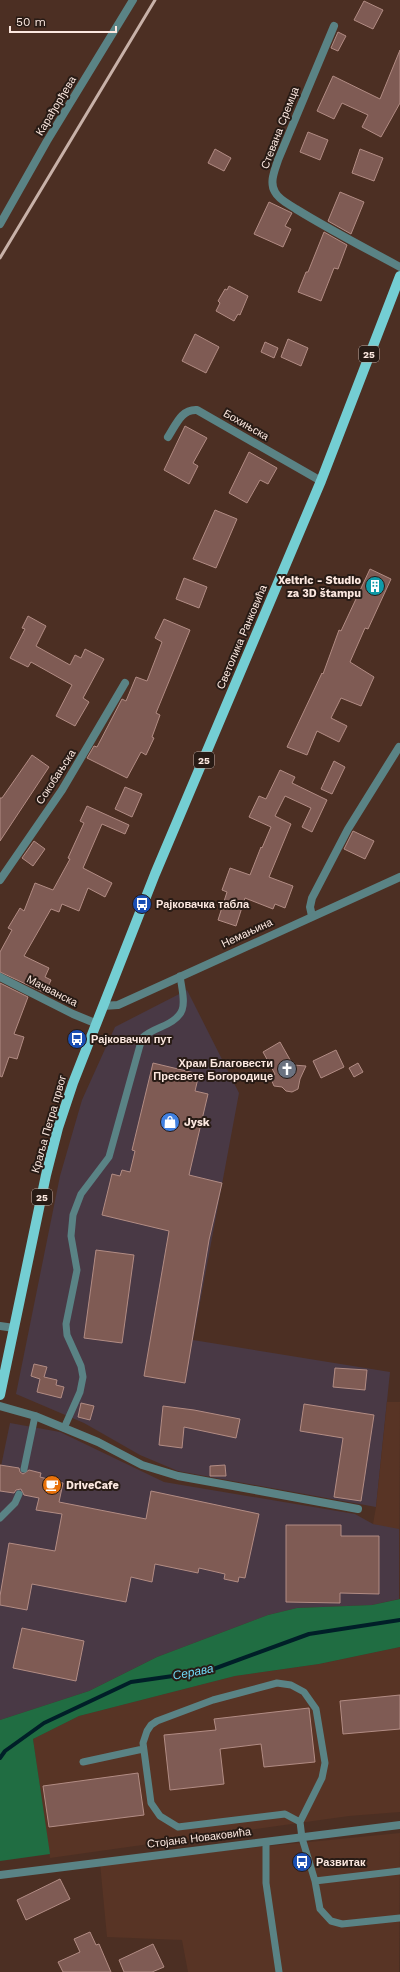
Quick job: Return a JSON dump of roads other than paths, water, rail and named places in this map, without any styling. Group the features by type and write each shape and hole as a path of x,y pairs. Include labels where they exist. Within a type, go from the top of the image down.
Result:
{"main road":[{"name":"Светолика Ранковића","path":"103,1006 156,874 321,481 400,276"},
{"name":"Краља Петра првог","path":"0,1394 55,1139 69,1094 95,1023 103,1006"}],"street":[{"name":"Карађорђева","path":"0,224 47,141 133,0"},
{"name":"Стевана Сремца","path":"334,26 278,160 272,179 272,185 274,191 281,199 319,223 400,267"},
{"name":"Бохињска","path":"168,437 183,413 197,410 321,481"},
{"name":"Сокобањска","path":"0,880 62,790 125,683"},
{"path":"312,916 310,907 312,898 348,829 399,747"},
{"name":"Немањина","path":"103,1006 109,1007 118,1005 400,877"},
{"name":"Мачванска","path":"0,977 73,1014 95,1023"},
{"path":"0,1326 14,1328"},
{"path":"0,1406 35,1416 98,1442 142,1465 178,1476 358,1508"},
{"name":"Стојана Новаковића","path":"0,1875 400,1825"}],"lane":[{"path":"64,1428 82,1382 81,1366 67,1335 66,1324 77,1270 71,1236 75,1209 81,1194 109,1157 141,1040 148,1033 177,1019 183,1012 184,1003 180,976"},
{"path":"24,1469 35,1416"},
{"path":"0,1518 16,1502 19,1494"},
{"path":"300,1822 285,1814 178,1827 171,1824 160,1816 151,1803 143,1749 144,1737 147,1731 151,1725 163,1718 213,1700 276,1683 284,1683 298,1688 309,1697 316,1709 325,1763 322,1778 300,1822 302,1838 316,1881 320,1909 331,1921 342,1924 400,1918"},
{"path":"83,1762 143,1749"},
{"path":"266,1842 266,1883 279,1972"},
{"path":"316,1881 400,1871"}],"waterway":[{"name":"Серава","path":"0,1758 5,1751 44,1723 131,1682 208,1671 309,1634 400,1620"}],"railway":[{"path":"0,258 155,0"}],"place":[{"name":"Xeltric - Studio za 3D štampu","path":"375,586"},
{"name":"Рајковачка табла","path":"142,904"},
{"name":"Рајковачки пут","path":"77,1039"},
{"name":"Храм Благовести Пресвете Богородице","path":"287,1069"},
{"name":"Jysk","path":"170,1122"},
{"name":"DriveCafe","path":"52,1485"},
{"name":"Развитак","path":"302,1862"}]}
